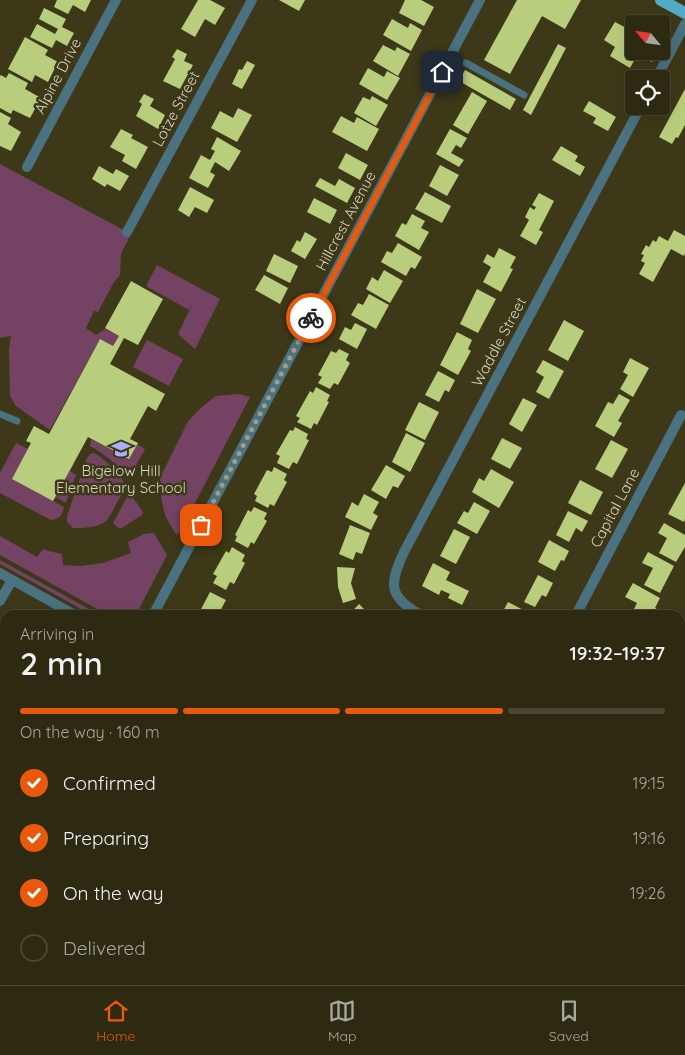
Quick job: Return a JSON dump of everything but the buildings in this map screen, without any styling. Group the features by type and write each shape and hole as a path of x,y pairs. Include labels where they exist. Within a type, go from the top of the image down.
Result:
{"main road":[{"path":"661,0 685,13"}],"street":[{"name":"Alpine Drive","path":"27,167 116,0"},
{"name":"Lotze Street","path":"127,232 252,0"},
{"name":"Hillcrest Avenue","path":"157,610 480,0"},
{"path":"661,70 685,24"},
{"name":"Waddle Street","path":"414,610 402,602 396,594 394,577 396,568 636,115"},
{"name":"Capital Lane","path":"579,610 681,415"},
{"path":"0,573 66,610"},
{"path":"0,601 12,580"}],"lane":[{"path":"466,63 524,95"},
{"path":"0,414 18,421"}],"shaded area":[{"path":"0,164 131,234 121,254 120,275 114,282 98,312 94,311 86,328 96,335 105,329 119,336 113,346 100,339 50,430 16,406 10,396 9,349 11,336 0,338"},
{"path":"157,265 220,299 195,349 178,334 195,299 189,310 146,286"},
{"path":"147,340 183,359 169,386 133,367"},
{"path":"239,394 250,397 177,535 165,515 161,497 160,478 188,421 216,396"},
{"path":"91,439 129,459 137,444 145,449 129,478 110,459 90,446"},
{"path":"32,440 74,464 70,471 76,475 66,502 56,497 53,501 64,507 63,512 58,518 51,520 0,493 0,473 16,443 28,449"},
{"path":"94,453 107,462 120,476 124,484 123,490 104,523 91,527 73,528 67,522 67,516 87,458 90,454"},
{"path":"131,495 143,512 142,515 120,529 113,523 127,497"},
{"path":"154,533 167,555 139,610 99,610 0,555 0,536 37,557 43,549 62,554 63,565 81,566 103,563 131,553 128,542 144,534"},
{"path":"0,560 91,610 83,610 0,564"}],"way so far":[{"path":"201,525 311,318"}],"place":[{"name":"Bigelow Hill Elementary School","path":"121,449"}],"route":[{"path":"311,318 442,72"}]}
